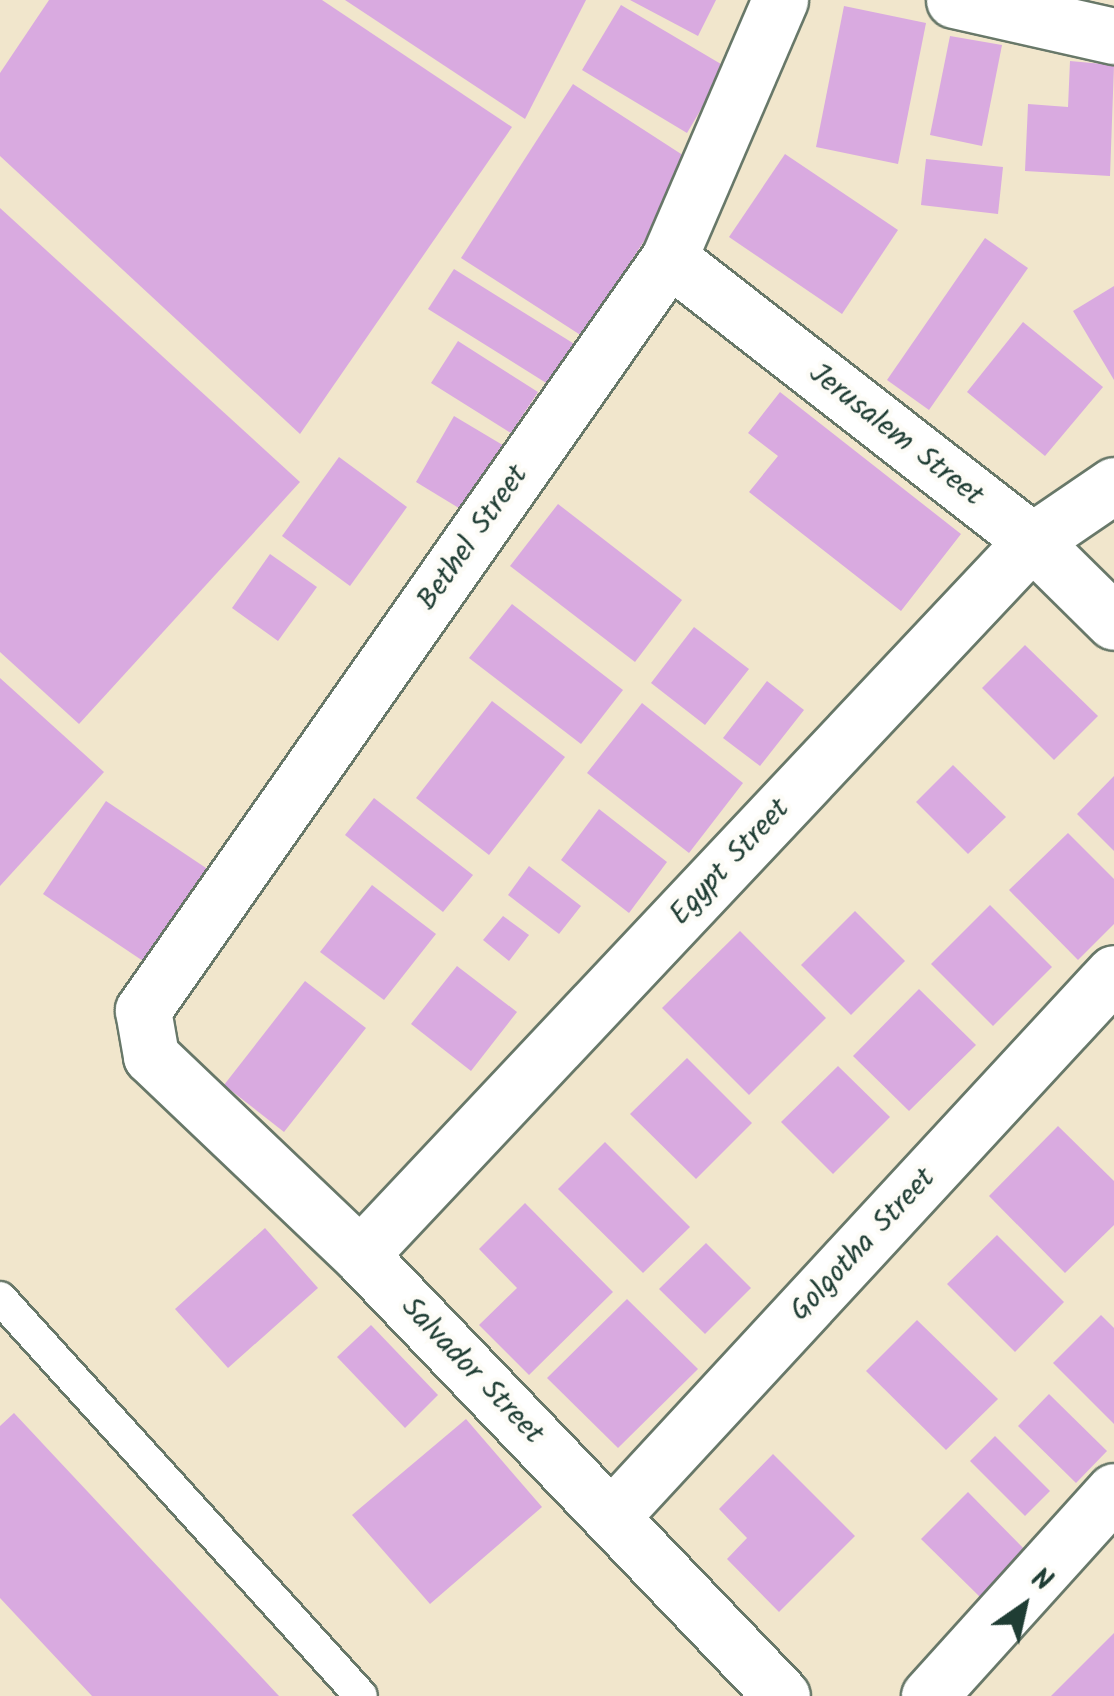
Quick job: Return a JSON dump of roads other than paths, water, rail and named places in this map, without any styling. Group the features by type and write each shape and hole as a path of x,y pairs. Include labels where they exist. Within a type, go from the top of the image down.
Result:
{"street":[{"name":"Bethel Street","path":"150,1056 143,1010 669,258 780,0"},
{"path":"954,0 1114,36"},
{"name":"Jerusalem Street","path":"669,258 1032,541 1114,622"},
{"name":"Egypt Street","path":"360,1255 1032,541 1114,484"},
{"name":"Golgotha Street","path":"612,1516 1114,974"},
{"name":"Salvador Street","path":"150,1056 360,1255 782,1696"},
{"path":"929,1696 1103,1526"}],"lane":[{"path":"0,1298 361,1696"}]}
